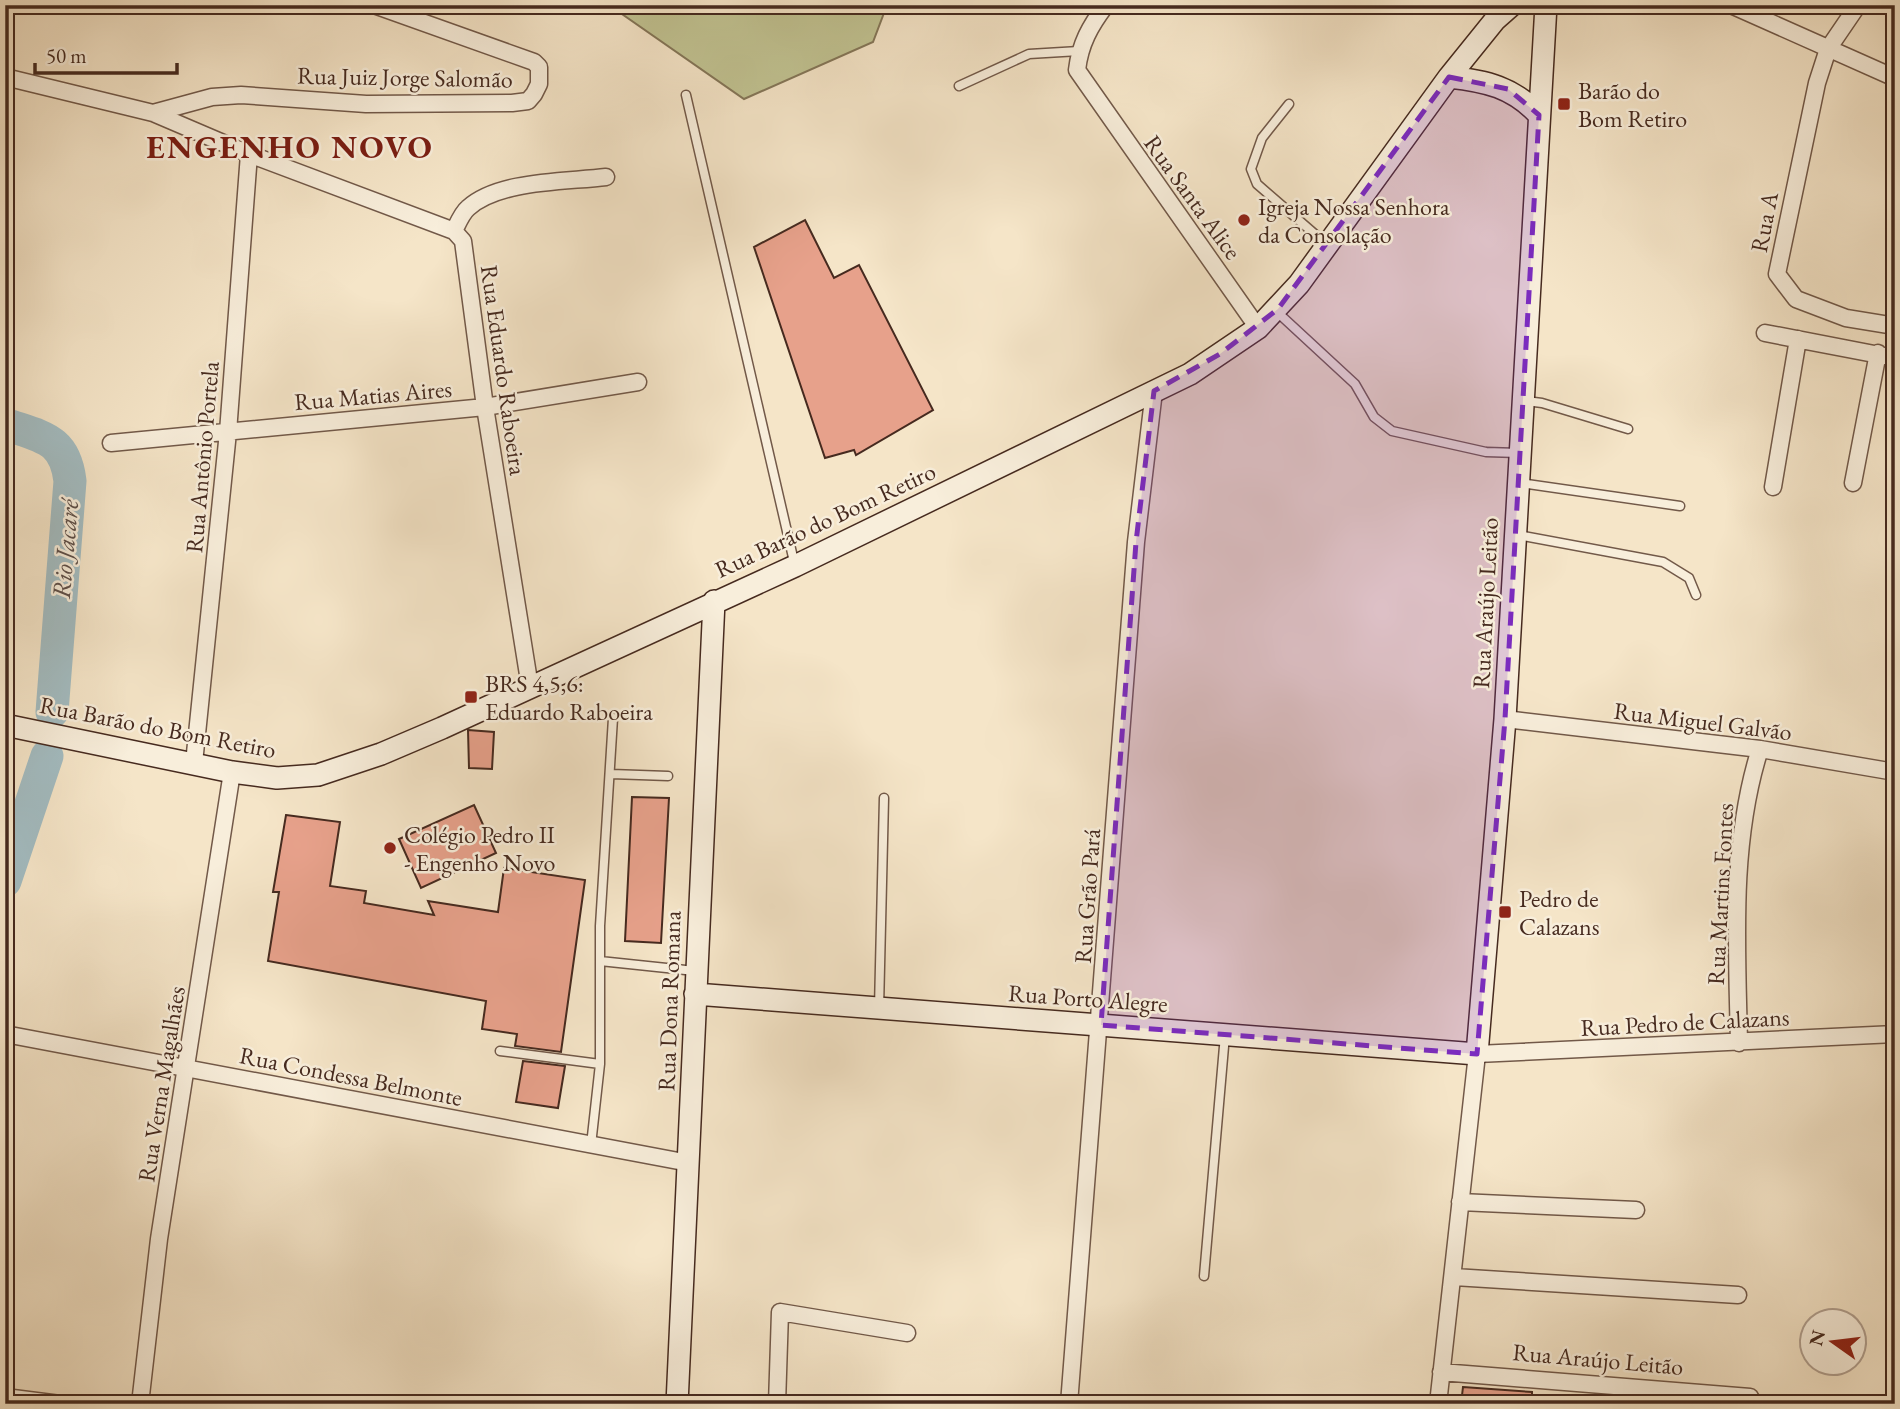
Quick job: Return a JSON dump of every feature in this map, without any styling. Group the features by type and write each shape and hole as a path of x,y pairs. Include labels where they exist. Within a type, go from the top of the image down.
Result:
{"street":[{"path":"5,13 8,5"},
{"name":"Rua Juiz Jorge Salomão","path":"153,113 212,97 241,94 366,104 461,105 527,101 534,94 541,75 539,66 534,62 374,5"},
{"path":"1079,51 1090,26 1107,5"},
{"name":"Rua Barão do Bom Retiro","path":"5,725 232,772 277,778 318,775 392,750 795,566 1190,374 1258,328 1276,311 1328,245 1449,77 1495,20 1512,5"},
{"name":"Rua Araújo Leitão","path":"1438,1404 1477,1054 1505,719 1546,5"},
{"path":"1731,5 1895,78"},
{"path":"1828,49 1858,5"},
{"name":"Rua A","path":"1828,49 1817,83 1797,169 1777,274 1796,299 1846,318 1895,326"},
{"name":"Rua Santa Alice","path":"1079,51 1077,71 1090,93 1258,328"},
{"path":"5,77 153,113 249,154 454,231 466,209 482,197 502,190 606,177"},
{"path":"1449,77 1508,89 1524,99 1539,115"},
{"name":"Rua Antônio Portela","path":"194,763 228,432 249,154"},
{"name":"Rua Eduardo Raboeira","path":"454,231 463,241 485,407 530,687"},
{"path":"1765,332 1895,358"},
{"path":"1773,487 1798,339"},
{"path":"1853,483 1878,353"},
{"name":"Rua Matias Aires","path":"111,443 485,407 638,382"},
{"name":"Rua Grão Pará","path":"1069,1404 1101,1025 1136,541 1154,391"},
{"name":"Rua Dona Romana","path":"677,1404 714,601"},
{"name":"Rua Miguel Galvão","path":"1505,719 1760,749 1895,772"},
{"name":"Rua Martins Fontes","path":"1739,1043 1740,871 1745,803 1760,749"},
{"name":"Rua Verna Magalhães","path":"140,1404 159,1240 232,772"},
{"name":"Rua Porto Alegre","path":"695,994 1477,1054"},
{"name":"Rua Condessa Belmonte","path":"5,1034 689,1163"},
{"name":"Rua Pedro de Calazans","path":"1477,1054 1895,1034"},
{"path":"1460,1202 1636,1210"},
{"path":"1454,1277 1738,1295"},
{"path":"778,1404 780,1312 907,1334"},
{"name":"Rua Araújo Leitão","path":"1441,1372 1750,1397"},
{"path":"5,1397 60,1404"}],"lane":[{"path":"959,86 1029,54 1079,51"},
{"path":"686,95 795,566"},
{"path":"1289,104 1262,138 1251,169 1257,184 1328,245"},
{"path":"1276,311 1356,384 1374,417 1392,431 1486,452 1520,453"},
{"path":"1523,401 1542,403 1628,429"},
{"path":"1518,482 1680,506"},
{"path":"1516,534 1663,562 1689,578 1696,595"},
{"path":"591,1145 600,1064 600,961 613,718"},
{"path":"611,774 668,776"},
{"path":"879,1008 884,798"},
{"path":"600,961 696,971"},
{"path":"1204,1276 1225,1035"},
{"path":"500,1051 600,1064"}],"highlighted area":[{"path":"1449,77 1508,89 1539,115 1505,719 1477,1054 1101,1025 1136,542 1154,391 1220,354 1278,309"}],"green space":[{"path":"609,5 887,5 873,42 744,99"}],"building":[{"path":"805,220 834,278 859,265 933,410 856,455 854,450 825,458 754,247"},
{"path":"468,730 494,732 492,769 469,768"},
{"path":"632,797 669,798 661,943 625,941"},
{"path":"474,805 496,853 421,888 399,839"},
{"path":"286,815 340,822 330,886 366,891 364,903 434,915 428,901 498,912 504,868 585,880 561,1052 515,1046 517,1034 482,1029 486,1001 268,961 279,892 273,892"},
{"path":"523,1061 565,1066 558,1108 516,1102"},
{"path":"1463,1387 1532,1392 1532,1404 1461,1404"}],"waterway":[{"name":"Rio Jacaré","path":"5,424 41,436 57,447 63,456 70,481 52,712"},
{"name":"Rio Jacaré","path":"5,881 47,756"}],"place":[{"name":"Barão do Bom Retiro","path":"1564,104"},
{"name":"Igreja Nossa Senhora da Consolação","path":"1244,220"},
{"name":"BRS 4,5,6: Eduardo Raboeira","path":"471,697"},
{"name":"Colégio Pedro II - Engenho Novo","path":"390,848"},
{"name":"Pedro de Calazans","path":"1505,912"}],"district":[{"name":"ENGENHO NOVO","path":"290,147"}]}
